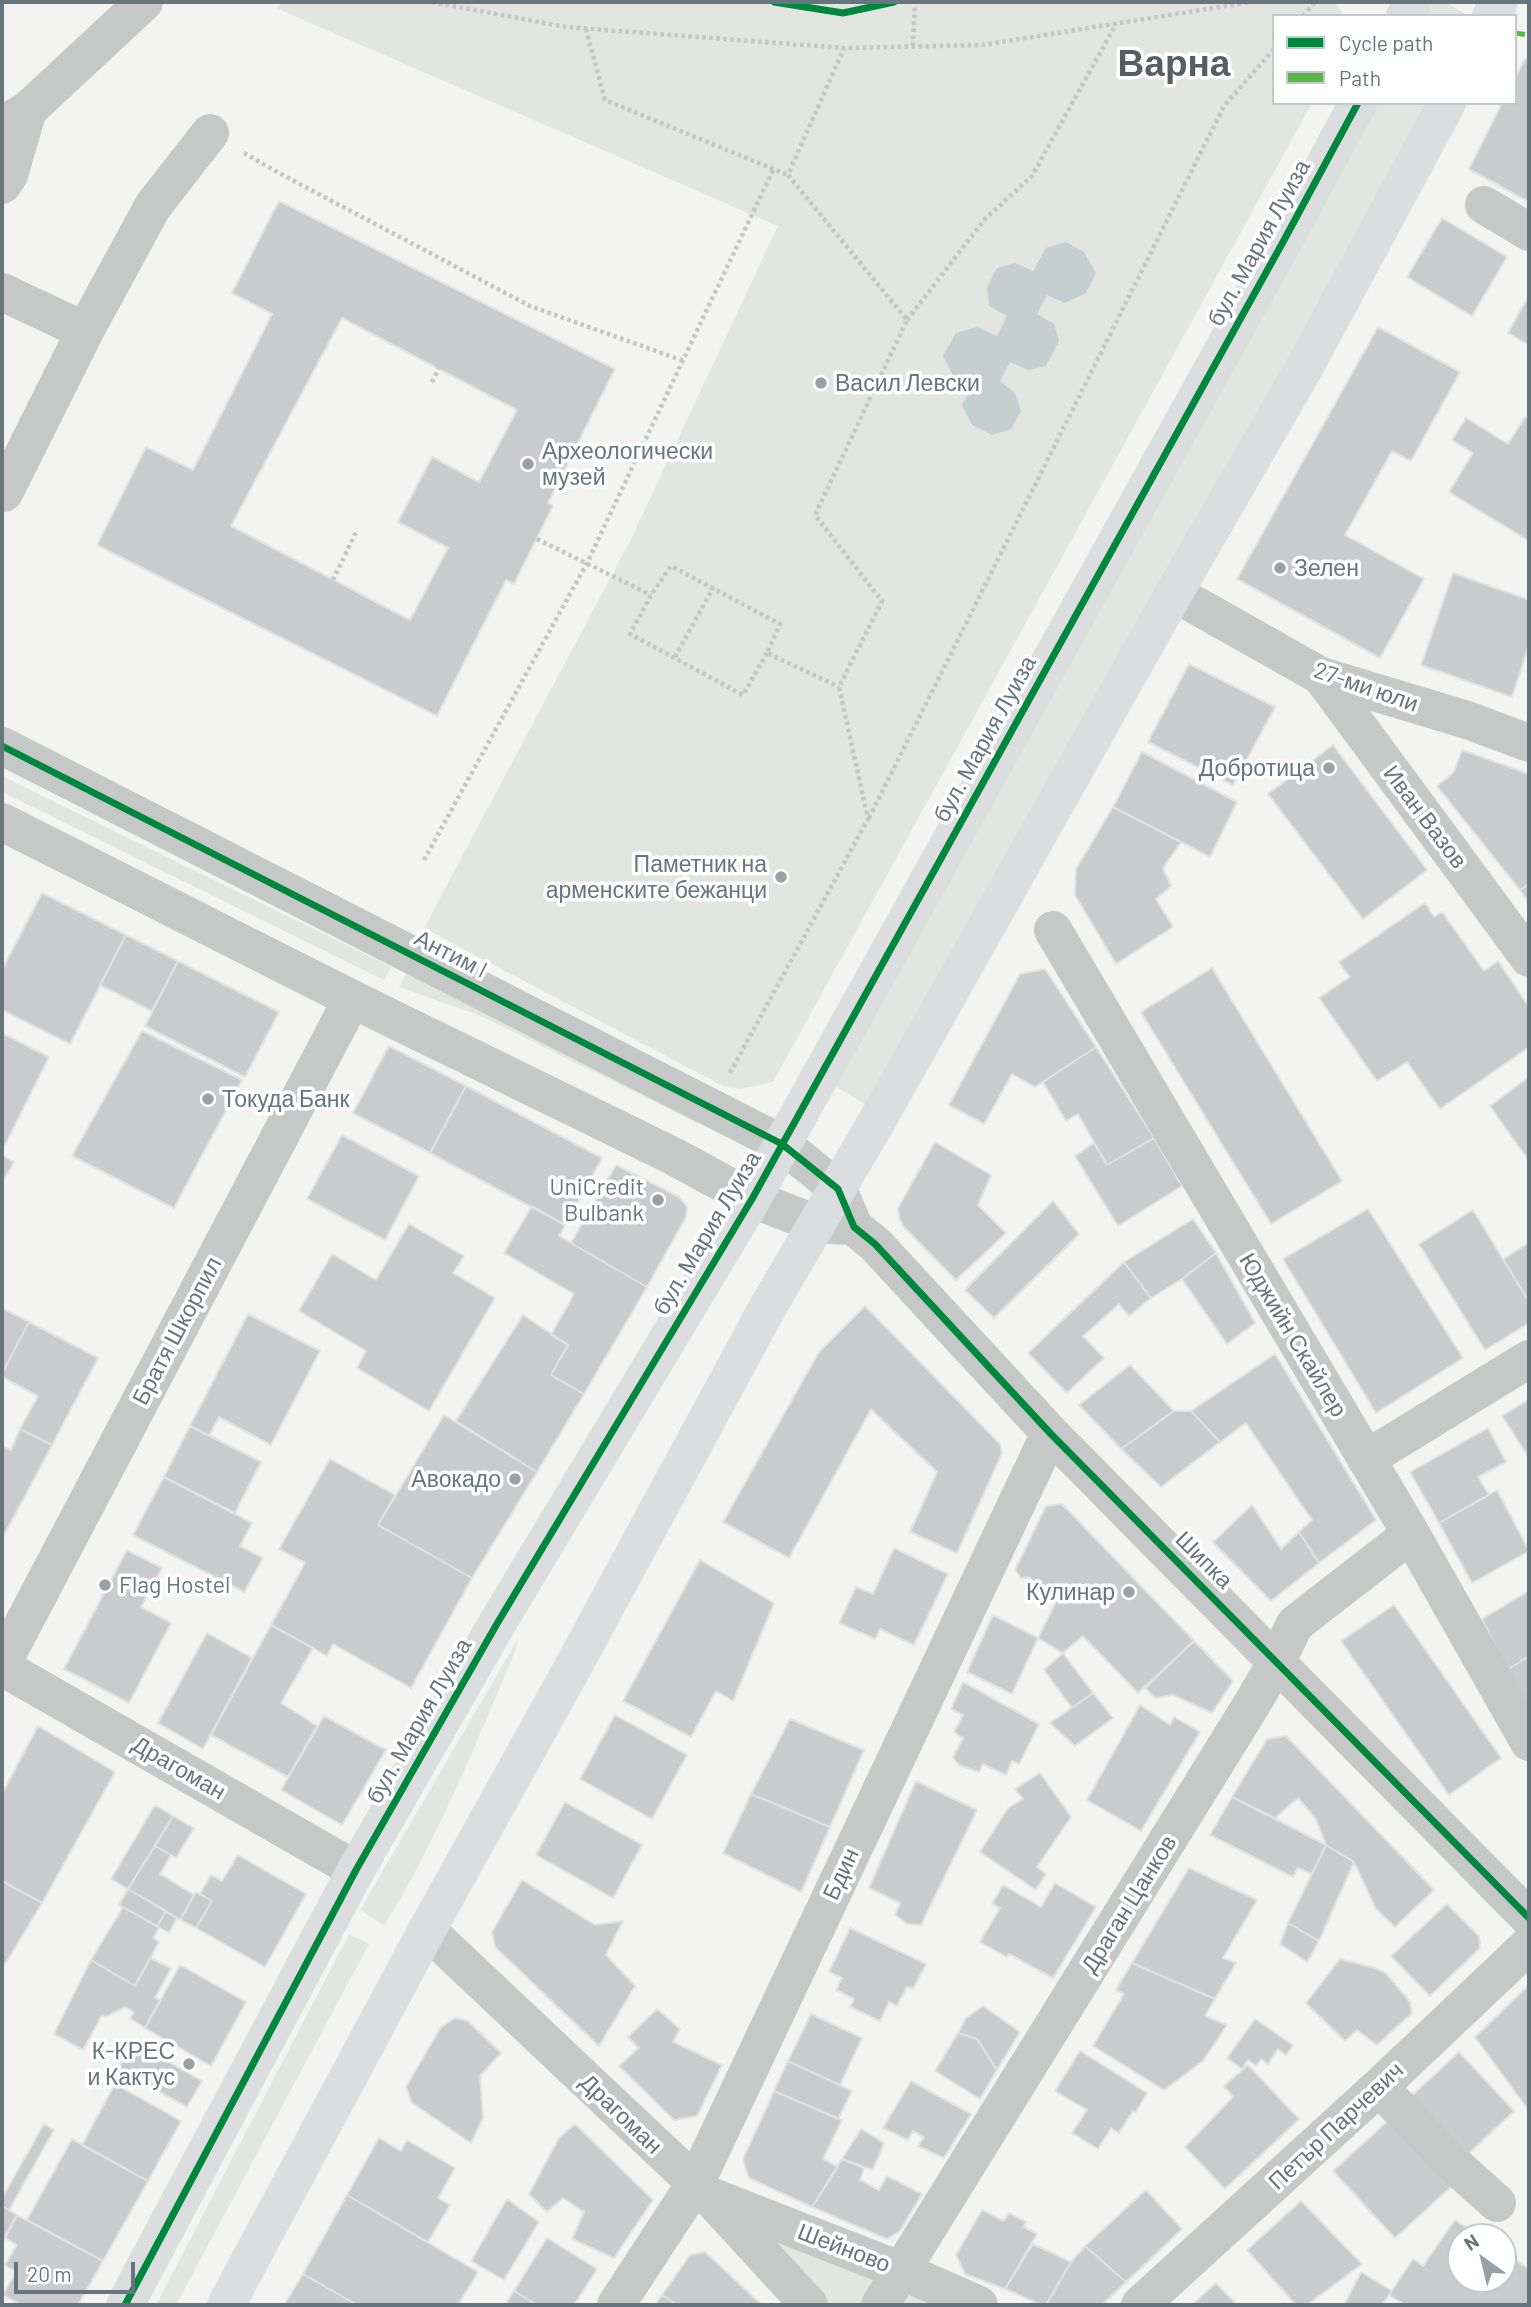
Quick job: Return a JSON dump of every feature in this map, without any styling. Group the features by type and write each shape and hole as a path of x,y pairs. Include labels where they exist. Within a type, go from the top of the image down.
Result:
{"main road":[{"name":"бул. Мария Луиза","path":"125,2305 356,1870 498,1622 752,1199 1356,105"},
{"path":"226,2305 427,1930 769,1305 836,1225 838,1189 1303,370 1446,105"}],"street":[{"path":"84,56 99,2"},
{"path":"2,185 9,175 15,117 144,2"},
{"path":"4,493 85,331 153,206 210,133"},
{"path":"1484,205 1529,232"},
{"path":"2,292 85,331"},
{"name":"27-ми юли","path":"1174,593 1321,676 1467,720 1529,743"},
{"name":"Иван Вазов","path":"1321,676 1529,958"},
{"name":"Антим I","path":"2,746 782,1144 838,1189"},
{"path":"2,822 352,999 673,1156 752,1199 836,1225"},
{"name":"Юджийн Скайлер","path":"1053,930 1366,1458 1529,1742"},
{"name":"Братя Шкорпил","path":"2,1666 352,999"},
{"name":"Шипка","path":"836,1225 875,1244 1050,1433 1529,1918"},
{"path":"1366,1458 1529,1359"},
{"name":"Бдин","path":"616,2305 701,2189 1050,1433"},
{"name":"Драган Цанков","path":"880,2305 1277,1661 1295,1624 1410,1534"},
{"name":"Драгоман","path":"2,1666 356,1870"},
{"name":"Драгоман","path":"427,1930 701,2189 809,2305"},
{"name":"Петър Парчевич","path":"1140,2305 1379,2087 1529,1945"},
{"path":"1379,2087 1449,2160 1497,2203"},
{"name":"Шейново","path":"701,2189 979,2305"}],"path":[{"path":"432,2 566,27 844,48 982,45 1251,2"},
{"path":"913,46 915,2"},
{"path":"868,820 839,687 882,601 816,516 907,320 985,219 1032,176 1116,24"},
{"path":"586,29 606,100 788,175 907,320"},
{"path":"788,175 844,48"},
{"path":"713,1110 723,1086 868,820 1224,106 1272,51"},
{"path":"210,133 279,173 530,306 684,361"},
{"path":"424,860 587,563 773,170"},
{"path":"432,382 439,368"},
{"path":"333,580 356,532"},
{"path":"537,539 651,596"},
{"path":"671,566 780,624 743,695 630,634 651,596 671,566"},
{"path":"675,657 713,588"},
{"path":"766,653 839,687"}],"shaded area":[{"path":"282,2 1335,2 1344,14 1272,14 1272,105 1311,105 773,1082 740,1089 723,1086 424,928 631,539 778,226 276,8"},
{"path":"1412,2 1446,2 1465,14 1405,14"},
{"path":"1355,105 1441,105 881,1114 820,1077"},
{"path":"1066,242 1084,252 1096,273 1086,293 1065,303 1047,295 1037,314 1054,324 1059,341 1046,366 1028,370 1010,362 1000,381 1015,393 1021,411 1011,429 992,435 972,425 962,405 972,388 954,378 943,356 956,333 977,327 997,336 1007,316 989,306 987,287 997,268 1015,263 1033,271 1046,248"},
{"path":"2,776 391,967 384,980 2,792"},
{"path":"407,972 703,1122 697,1123 481,1016 399,987"},
{"path":"519,1637 454,1794 421,1861 384,1926 360,1910"},
{"path":"349,1934 369,1944 176,2305 156,2305"},
{"path":"707,2194 979,2305 809,2305"}],"building":[{"path":"1525,59 1529,60 1529,202 1469,169 1501,105 1517,105 1517,74"},
{"name":"Археологически музей","path":"279,201 615,369 548,503 553,506 514,584 506,580 437,716 97,545 146,447 193,470 272,314 232,293","holes":["342,318 517,410 479,482 432,457 398,522 448,548 410,620 231,526"]},
{"path":"1442,218 1507,257 1472,316 1407,277"},
{"path":"1529,295 1529,345 1508,333"},
{"path":"1378,327 1460,372 1411,461 1392,451 1345,535 1424,579 1380,658 1237,579"},
{"path":"1525,417 1529,419 1529,541 1449,492 1473,453 1452,440 1466,418 1508,444"},
{"path":"1453,573 1529,600 1529,645 1512,697 1421,665"},
{"path":"1189,664 1275,707 1233,785 1148,742"},
{"path":"1333,745 1427,870 1363,919 1268,794"},
{"path":"1462,750 1529,774 1529,884 1520,890 1437,786 1454,772"},
{"path":"1142,752 1237,802 1210,857 1113,807"},
{"path":"1113,807 1181,842 1163,868 1171,886 1156,899 1173,927 1116,964 1075,895 1076,869"},
{"path":"1529,884 1529,903 1520,890"},
{"path":"42,893 126,935 70,1044 2,1010 2,970"},
{"path":"1425,903 1434,917 1442,912 1484,971 1498,961 1529,1007 1529,1047 1440,1109 1407,1062 1377,1081 1319,998 1350,977 1339,962"},
{"path":"126,935 178,961 152,1011 100,985"},
{"path":"178,961 279,1012 245,1077 145,1026"},
{"path":"1212,968 1342,1181 1271,1224 1141,1012"},
{"path":"1045,969 1096,1047 1035,1087 1012,1074 984,1124 949,1105 1020,974"},
{"path":"142,1031 242,1080 174,1208 72,1156"},
{"path":"2,1033 49,1057 5,1145 2,1144"},
{"path":"389,1046 466,1086 430,1153 353,1113"},
{"path":"1096,1047 1154,1138 1107,1165 1078,1114 1066,1121 1043,1082"},
{"path":"1529,1077 1529,1161 1490,1106"},
{"path":"466,1086 602,1158 565,1225 430,1153"},
{"path":"342,1135 419,1176 385,1240 307,1199"},
{"path":"1154,1138 1182,1186 1118,1226 1075,1156 1094,1143 1107,1165"},
{"path":"935,1142 991,1175 978,1205 1006,1233 956,1280 903,1226 899,1218 898,1208"},
{"path":"2,1155 14,1162 2,1183"},
{"path":"616,1165 679,1197 687,1207 686,1217 647,1287 571,1243"},
{"path":"1053,1201 1079,1234 994,1318 965,1290"},
{"path":"532,1206 565,1225 559,1236 647,1287 584,1394 551,1375 568,1345 551,1335 574,1294 504,1253"},
{"path":"1368,1209 1463,1358 1376,1413 1283,1259"},
{"path":"1473,1210 1529,1302 1529,1323 1485,1350 1419,1244"},
{"path":"1193,1219 1216,1253 1151,1298 1124,1262"},
{"path":"409,1224 464,1256 453,1273 495,1298 429,1411 357,1368 366,1351 299,1311 332,1254 376,1280"},
{"path":"1529,1243 1529,1302 1503,1259"},
{"path":"1216,1253 1255,1323 1227,1344 1182,1279"},
{"path":"1124,1262 1151,1298 1129,1316 1119,1304 1083,1336 1104,1358 1067,1393 1028,1353"},
{"path":"865,1306 1000,1444 1002,1453 957,1553 910,1532 937,1472 871,1409 789,1558 723,1522 819,1352"},
{"path":"2,1308 29,1322 2,1374"},
{"path":"248,1314 320,1351 271,1445 219,1417 209,1436 190,1426"},
{"path":"523,1315 568,1345 551,1375 584,1394 537,1472 456,1421"},
{"path":"29,1322 98,1358 52,1445 20,1429 38,1396 2,1377"},
{"path":"1275,1354 1376,1520 1319,1563 1299,1532 1312,1520 1246,1423 1220,1442 1191,1411"},
{"path":"1130,1365 1174,1411 1121,1449 1079,1405"},
{"path":"1529,1399 1529,1458 1502,1416"},
{"path":"1174,1411 1191,1411 1220,1442 1161,1487 1121,1449"},
{"path":"444,1415 537,1472 472,1578 378,1525"},
{"path":"190,1426 261,1462 235,1513 164,1477"},
{"path":"1488,1428 1506,1462 1478,1477 1489,1495 1439,1523 1410,1472"},
{"path":"20,1429 52,1445 2,1539 2,1446 11,1450"},
{"path":"330,1459 395,1495 378,1525 472,1578 411,1688 333,1644 327,1656 271,1625 305,1563 279,1549"},
{"path":"164,1477 252,1523 240,1546 263,1558 244,1592 133,1535"},
{"path":"1497,1490 1529,1551 1472,1583 1439,1523"},
{"path":"1062,1504 1194,1641 1138,1693 1083,1636 1063,1653 1038,1638 1055,1604 1029,1577 1021,1578 1015,1570 1046,1506"},
{"path":"1252,1505 1281,1549 1299,1532 1319,1563 1271,1601 1213,1542"},
{"path":"894,1548 948,1574 914,1645 880,1629 875,1639 839,1623 856,1587 873,1594"},
{"path":"127,1550 162,1568 141,1607 171,1623 129,1703 64,1669"},
{"path":"700,1560 774,1603 733,1701 716,1691 691,1737 623,1701"},
{"path":"1529,1591 1529,1656 1507,1670 1482,1619"},
{"path":"1394,1605 1501,1758 1449,1795 1341,1641"},
{"path":"993,1615 1038,1638 1012,1694 967,1672"},
{"path":"271,1625 313,1648 281,1703 317,1726 288,1777 211,1735"},
{"path":"207,1633 252,1658 203,1749 158,1723"},
{"path":"1194,1641 1233,1681 1212,1713 1173,1695 1155,1698 1145,1688"},
{"path":"1063,1653 1093,1693 1072,1708 1044,1670"},
{"path":"1529,1656 1529,1702 1525,1705 1507,1670"},
{"path":"963,1682 1039,1724 1019,1764 1012,1761 1006,1775 983,1764 979,1772 959,1765 953,1757 963,1738 954,1732 963,1715 951,1709"},
{"path":"1093,1693 1113,1718 1075,1746 1050,1723"},
{"path":"1140,1705 1170,1725 1174,1717 1200,1732 1141,1831 1087,1800"},
{"path":"615,1715 687,1755 652,1819 580,1779"},
{"path":"324,1716 386,1750 342,1825 281,1790"},
{"path":"790,1719 864,1750 830,1827 751,1794"},
{"path":"38,1726 115,1772 42,1903 2,1881 2,1794"},
{"path":"1286,1736 1434,1890 1395,1927 1376,1909 1354,1862 1326,1845 1316,1819 1298,1798 1275,1818 1232,1797 1267,1739"},
{"path":"1040,1773 1071,1817 1037,1867 1046,1874 1036,1890 980,1852 1008,1808 1023,1799 1015,1789"},
{"path":"916,1781 977,1810 921,1925 907,1924 895,1915 900,1903 869,1888"},
{"path":"751,1794 830,1827 801,1892 723,1853"},
{"path":"1232,1797 1326,1845 1312,1874 1298,1868 1293,1877 1210,1835"},
{"path":"565,1802 642,1845 613,1898 536,1855"},
{"path":"155,1805 173,1816 128,1889 111,1879"},
{"path":"173,1816 194,1828 176,1858 155,1846"},
{"path":"1326,1845 1354,1862 1319,1941 1288,1923"},
{"path":"155,1846 171,1855 160,1874 194,1895 180,1920 128,1889"},
{"path":"238,1855 306,1894 265,1967 196,1928 212,1901 200,1894 211,1875 222,1881"},
{"path":"1189,1868 1257,1900 1223,1958 1236,1963 1215,1999 1132,1963"},
{"path":"522,1880 595,1925 623,1921 606,1955 635,1986 599,2046 495,1947 492,1932"},
{"path":"2,1881 42,1903 4,1966 2,1965"},
{"path":"1055,1883 1096,1907 1053,1978 980,1942 1000,1908 992,1904 1003,1885 1041,1907"},
{"path":"128,1889 166,1911 157,1926 119,1905"},
{"path":"196,1892 212,1901 196,1928 180,1920"},
{"path":"1447,1904 1479,1936 1480,1948 1430,1996 1391,1956"},
{"path":"123,1907 159,1928 153,1938 159,1942 135,1986 91,1960"},
{"path":"166,1911 177,1918 169,1933 157,1926"},
{"path":"1288,1923 1319,1941 1307,1962 1280,1944"},
{"path":"850,1928 926,1964 913,1989 907,1987 897,2006 889,2002 880,2021 850,2007 854,1999 836,1990 842,1978 829,1972"},
{"path":"150,1958 171,1968 155,1998 160,2000 145,2028 130,2018 134,2012 125,2007 105,2017 102,2015 83,2050 54,2034 91,1960 135,1986"},
{"path":"1340,1959 1386,1973 1410,2002 1412,2013 1377,2045 1357,2030 1345,2041 1306,2003"},
{"path":"1132,1963 1215,1999 1205,2016 1227,2025 1203,2061 1164,2090 1093,2046 1124,1994 1116,1990"},
{"path":"180,1965 246,2002 211,2066 145,2028"},
{"path":"1529,1985 1529,2111 1475,2037"},
{"path":"983,2006 1020,2032 997,2070 977,2039 958,2033 966,2018"},
{"path":"657,2009 680,2029 673,2042 722,2065 697,2116 674,2120 619,2066 639,2048 628,2037"},
{"path":"811,2014 862,2038 840,2085 788,2061"},
{"path":"455,2018 468,2021 501,2053 480,2076 483,2118 471,2143 412,2103 406,2087 441,2027"},
{"path":"1255,2019 1293,2045 1286,2055 1278,2049 1268,2064 1261,2059 1256,2066 1248,2060 1242,2069 1227,2058"},
{"path":"958,2033 977,2039 997,2070 980,2099 935,2071"},
{"path":"134,2042 202,2081 187,2107 118,2069"},
{"path":"1080,2051 1147,2093 1119,2133 1111,2128 1098,2149 1072,2133 1087,2110 1055,2091"},
{"path":"1459,2052 1514,2111 1462,2160 1407,2100"},
{"path":"788,2061 852,2091 838,2119 774,2091"},
{"path":"1248,2065 1299,2119 1225,2189 1185,2147 1233,2097 1224,2086"},
{"path":"911,2081 971,2114 944,2158 918,2146 924,2137 913,2131 908,2140 883,2128"},
{"path":"115,2084 181,2121 148,2181 82,2145"},
{"path":"774,2091 842,2120 823,2159 838,2167 812,2207 749,2178 743,2159"},
{"path":"1390,2119 1452,2186 1395,2238 1333,2171"},
{"path":"44,2124 54,2130 9,2210 2,2206 2,2198"},
{"path":"575,2124 653,2200 614,2258 572,2239 584,2212 563,2198 547,2212 529,2194 559,2138"},
{"path":"861,2129 884,2143 873,2170 842,2159"},
{"path":"379,2138 401,2151 407,2140 455,2168 438,2198 450,2205 428,2242 347,2195"},
{"path":"72,2139 148,2181 103,2261 27,2220"},
{"path":"842,2159 864,2168 860,2180 879,2190 887,2176 922,2194 900,2231 887,2239 812,2207"},
{"path":"1146,2190 1182,2229 1126,2282 1085,2246"},
{"path":"347,2195 478,2272 458,2305 357,2305 303,2274"},
{"path":"507,2199 539,2222 504,2280 471,2261"},
{"path":"1301,2201 1362,2264 1307,2305 1296,2305 1247,2250"},
{"path":"2,2206 17,2215 2,2243"},
{"path":"982,2210 1004,2221 1009,2213 1026,2222 1024,2227 1037,2234 1005,2289 965,2274 956,2255"},
{"path":"17,2215 103,2261 78,2305 21,2305 3,2295 16,2272 5,2265 17,2245 5,2238"},
{"path":"1447,2232 1447,2293 1517,2293 1517,2261 1529,2269 1528,2305 1405,2305 1389,2295 1413,2259 1423,2266"},
{"path":"547,2238 597,2269 574,2305 537,2305 514,2291"},
{"path":"1033,2244 1071,2262 1046,2305 1005,2289"},
{"path":"1085,2246 1126,2282 1102,2305 1046,2305 1071,2262"},
{"path":"705,2252 762,2305 678,2305 662,2295 690,2255"},
{"path":"1361,2272 1392,2291 1382,2305 1344,2305"},
{"path":"303,2274 357,2305 284,2305"},
{"path":"1216,2283 1237,2305 1192,2305"},
{"path":"514,2291 537,2305 505,2305"},
{"path":"662,2295 678,2305 655,2305"}],"marked path":[{"path":"1517,33 1529,35"}],"cycle path":[{"path":"774,2 843,13 894,2"},
{"path":"125,2305 356,1870 498,1622 752,1199 1357,105"},
{"path":"2,746 782,1144 838,1189 854,1227 875,1244 1050,1433 1529,1918"}],"place":[{"name":"Васил Левски","path":"821,383"},
{"name":"Археологически музей","path":"528,464"},
{"name":"Зелен","path":"1280,568"},
{"name":"Добротица","path":"1329,768"},
{"name":"Паметник на арменските бежанци","path":"781,877"},
{"name":"Токуда Банк","path":"208,1099"},
{"name":"UniCredit Bulbank","path":"658,1200"},
{"name":"Авокадо","path":"515,1479"},
{"name":"Flag Hostel","path":"105,1585"},
{"name":"Кулинар","path":"1129,1592"},
{"name":"К-КРЕС и Кактус","path":"189,2064"}],"district":[{"name":"Варна","path":"1174,64"}]}
